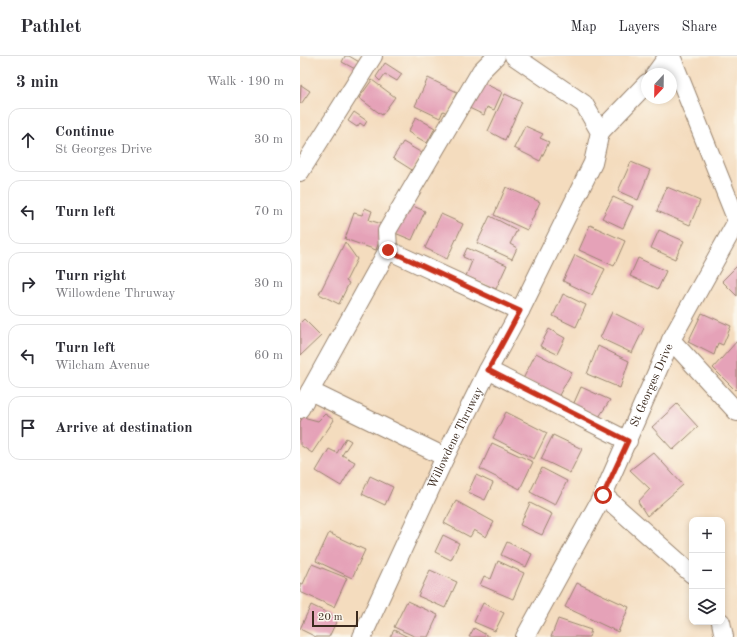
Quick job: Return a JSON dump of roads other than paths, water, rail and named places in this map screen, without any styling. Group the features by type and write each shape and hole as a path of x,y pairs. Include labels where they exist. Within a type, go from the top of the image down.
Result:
{"street":[{"path":"300,172 373,56"},
{"path":"300,409 388,250 386,231 481,70 496,56"},
{"path":"514,56 584,104 600,132 641,89"},
{"path":"659,68 668,56"},
{"path":"671,56 737,221"},
{"name":"Willowdene Thruway","path":"362,637 445,457 488,370 520,311 593,162 600,132"},
{"name":"St Georges Drive","path":"525,637 603,495 671,340 737,221"},
{"path":"388,250 520,311"},
{"path":"671,340 737,412"},
{"path":"488,370 628,441"},
{"path":"310,391 445,457"},
{"path":"603,495 689,571"},
{"path":"722,625 724,637"}]}
